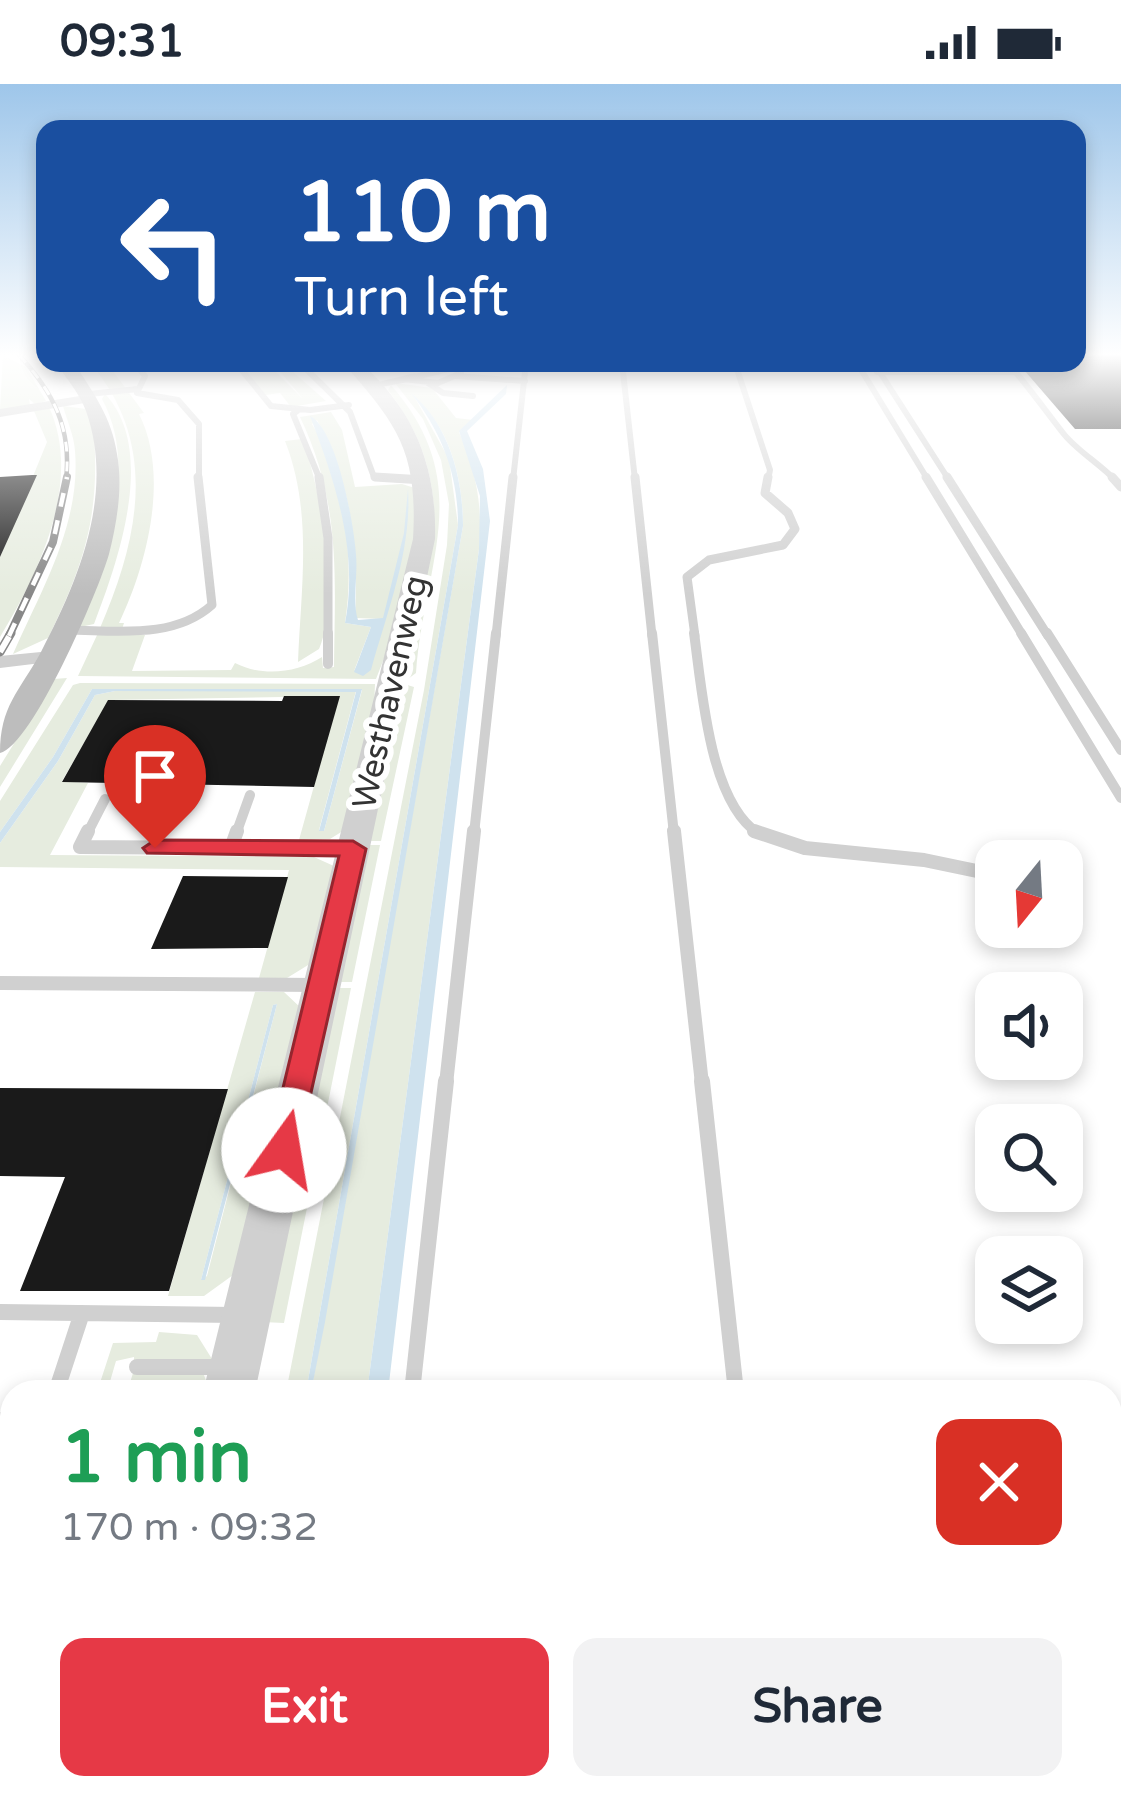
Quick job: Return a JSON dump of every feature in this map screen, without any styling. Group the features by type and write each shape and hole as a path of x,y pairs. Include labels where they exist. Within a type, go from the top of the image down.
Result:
{"main road":[{"path":"0,744 66,630 92,565 106,505 105,435"}],"street":[{"name":"Westhavenweg","path":"231,1380 421,553 424,480 411,435"},
{"path":"0,666 48,663"}],"lane":[{"path":"66,630 121,631 188,622 204,614 212,600 198,435"},
{"path":"305,435 324,494 330,534 328,664"},
{"path":"363,435 374,477 424,480"},
{"path":"413,1380 518,435"},
{"path":"630,435 735,1380"},
{"path":"759,435 770,470 765,493 788,513 795,529 783,545 709,560 687,577 700,675 721,776 740,820 781,843 975,871"},
{"path":"901,435 1121,798"},
{"path":"920,435 1121,750"},
{"path":"1064,435 1092,455 1121,487"},
{"path":"231,848 250,795"},
{"path":"105,799 80,847 353,849"},
{"path":"0,983 322,985"},
{"path":"0,1312 246,1315"},
{"path":"60,1380 82,1313"},
{"path":"137,1367 231,1380"}],"shaded area":[{"path":"44,435 58,435 61,465 52,526 29,584 0,637 0,557 47,442"},
{"path":"72,435 94,435 93,508 81,558 48,638 13,654 65,531 72,505"},
{"path":"114,435 126,435 131,474 122,537 94,624 80,627 114,513 118,455"},
{"path":"129,435 147,435 154,492 146,547 119,623 124,623 122,629 100,628 132,526 134,459"},
{"path":"307,435 318,435 323,445 345,520 349,573 345,623 371,627 354,671 383,619 355,618 350,516 325,435 343,435 355,487 402,484 418,489 406,586 376,679 78,676 98,633 145,635 132,671 231,670 235,663 279,671 322,657 323,668 334,667 333,539"},
{"path":"415,435 423,435 432,456 439,524 416,673 408,679 406,661 434,509 426,460"},
{"path":"430,435 436,435 449,459 458,525 308,1380 288,1380 424,690 447,545 449,504 441,460"},
{"path":"444,435 460,435 470,461 480,518 479,549 369,1380 313,1380 463,526 461,491"},
{"path":"302,439 326,544 328,603 319,649 298,662 302,522 285,441"},
{"path":"67,678 0,787 0,766 54,679"},
{"path":"375,684 374,709 346,829 330,839 299,840 339,696 109,700 62,781 88,783 50,855 314,857 336,867 313,962 287,978 259,978 289,870 0,867 0,843 58,761 95,695 115,691 356,691 319,830 324,831 362,690 92,689 53,757 0,832 0,801 73,685"},
{"path":"404,684 414,687 381,841 367,841"},
{"path":"366,845 380,845 352,982 336,982"},
{"path":"335,988 351,988 284,1323 263,1322"},
{"path":"255,992 284,992 302,1009 240,1270 204,1296 168,1296","holes":["277,1004 207,1276 201,1280"]},
{"path":"159,1332 197,1335 212,1359 134,1361 134,1357 116,1361 110,1380 101,1380 113,1343 156,1342"},
{"path":"133,1373 204,1375 206,1380 131,1380"}],"water":[{"path":"317,435 328,439 348,501 358,620 383,618 404,533 408,489 406,535 397,581 371,670 363,676 354,672 371,627 345,623 347,543"},
{"path":"437,435 443,435 451,453 463,526 325,1322 313,1380 308,1380 458,525 446,455"},
{"path":"460,435 469,435 483,469 490,521 389,1380 369,1380 479,549 480,496"},
{"path":"92,689 362,689 324,831 319,831 356,692 115,691 95,695 58,761 0,843 0,832 53,757"},
{"path":"277,1004 205,1280 201,1280 273,1005"}],"building":[{"path":"37,475 0,557 0,477"},
{"path":"284,696 340,696 314,787 62,782 108,700 282,701"},
{"path":"183,876 288,877 268,948 151,949"},
{"path":"0,1088 228,1089 169,1291 20,1291 65,1177 0,1176"}],"railway":[{"path":"64,435 66,480"},
{"path":"9,636 53,542 67,477"},
{"path":"0,652 11,633"}],"route":[{"path":"155,848 353,849 284,1150"}]}
